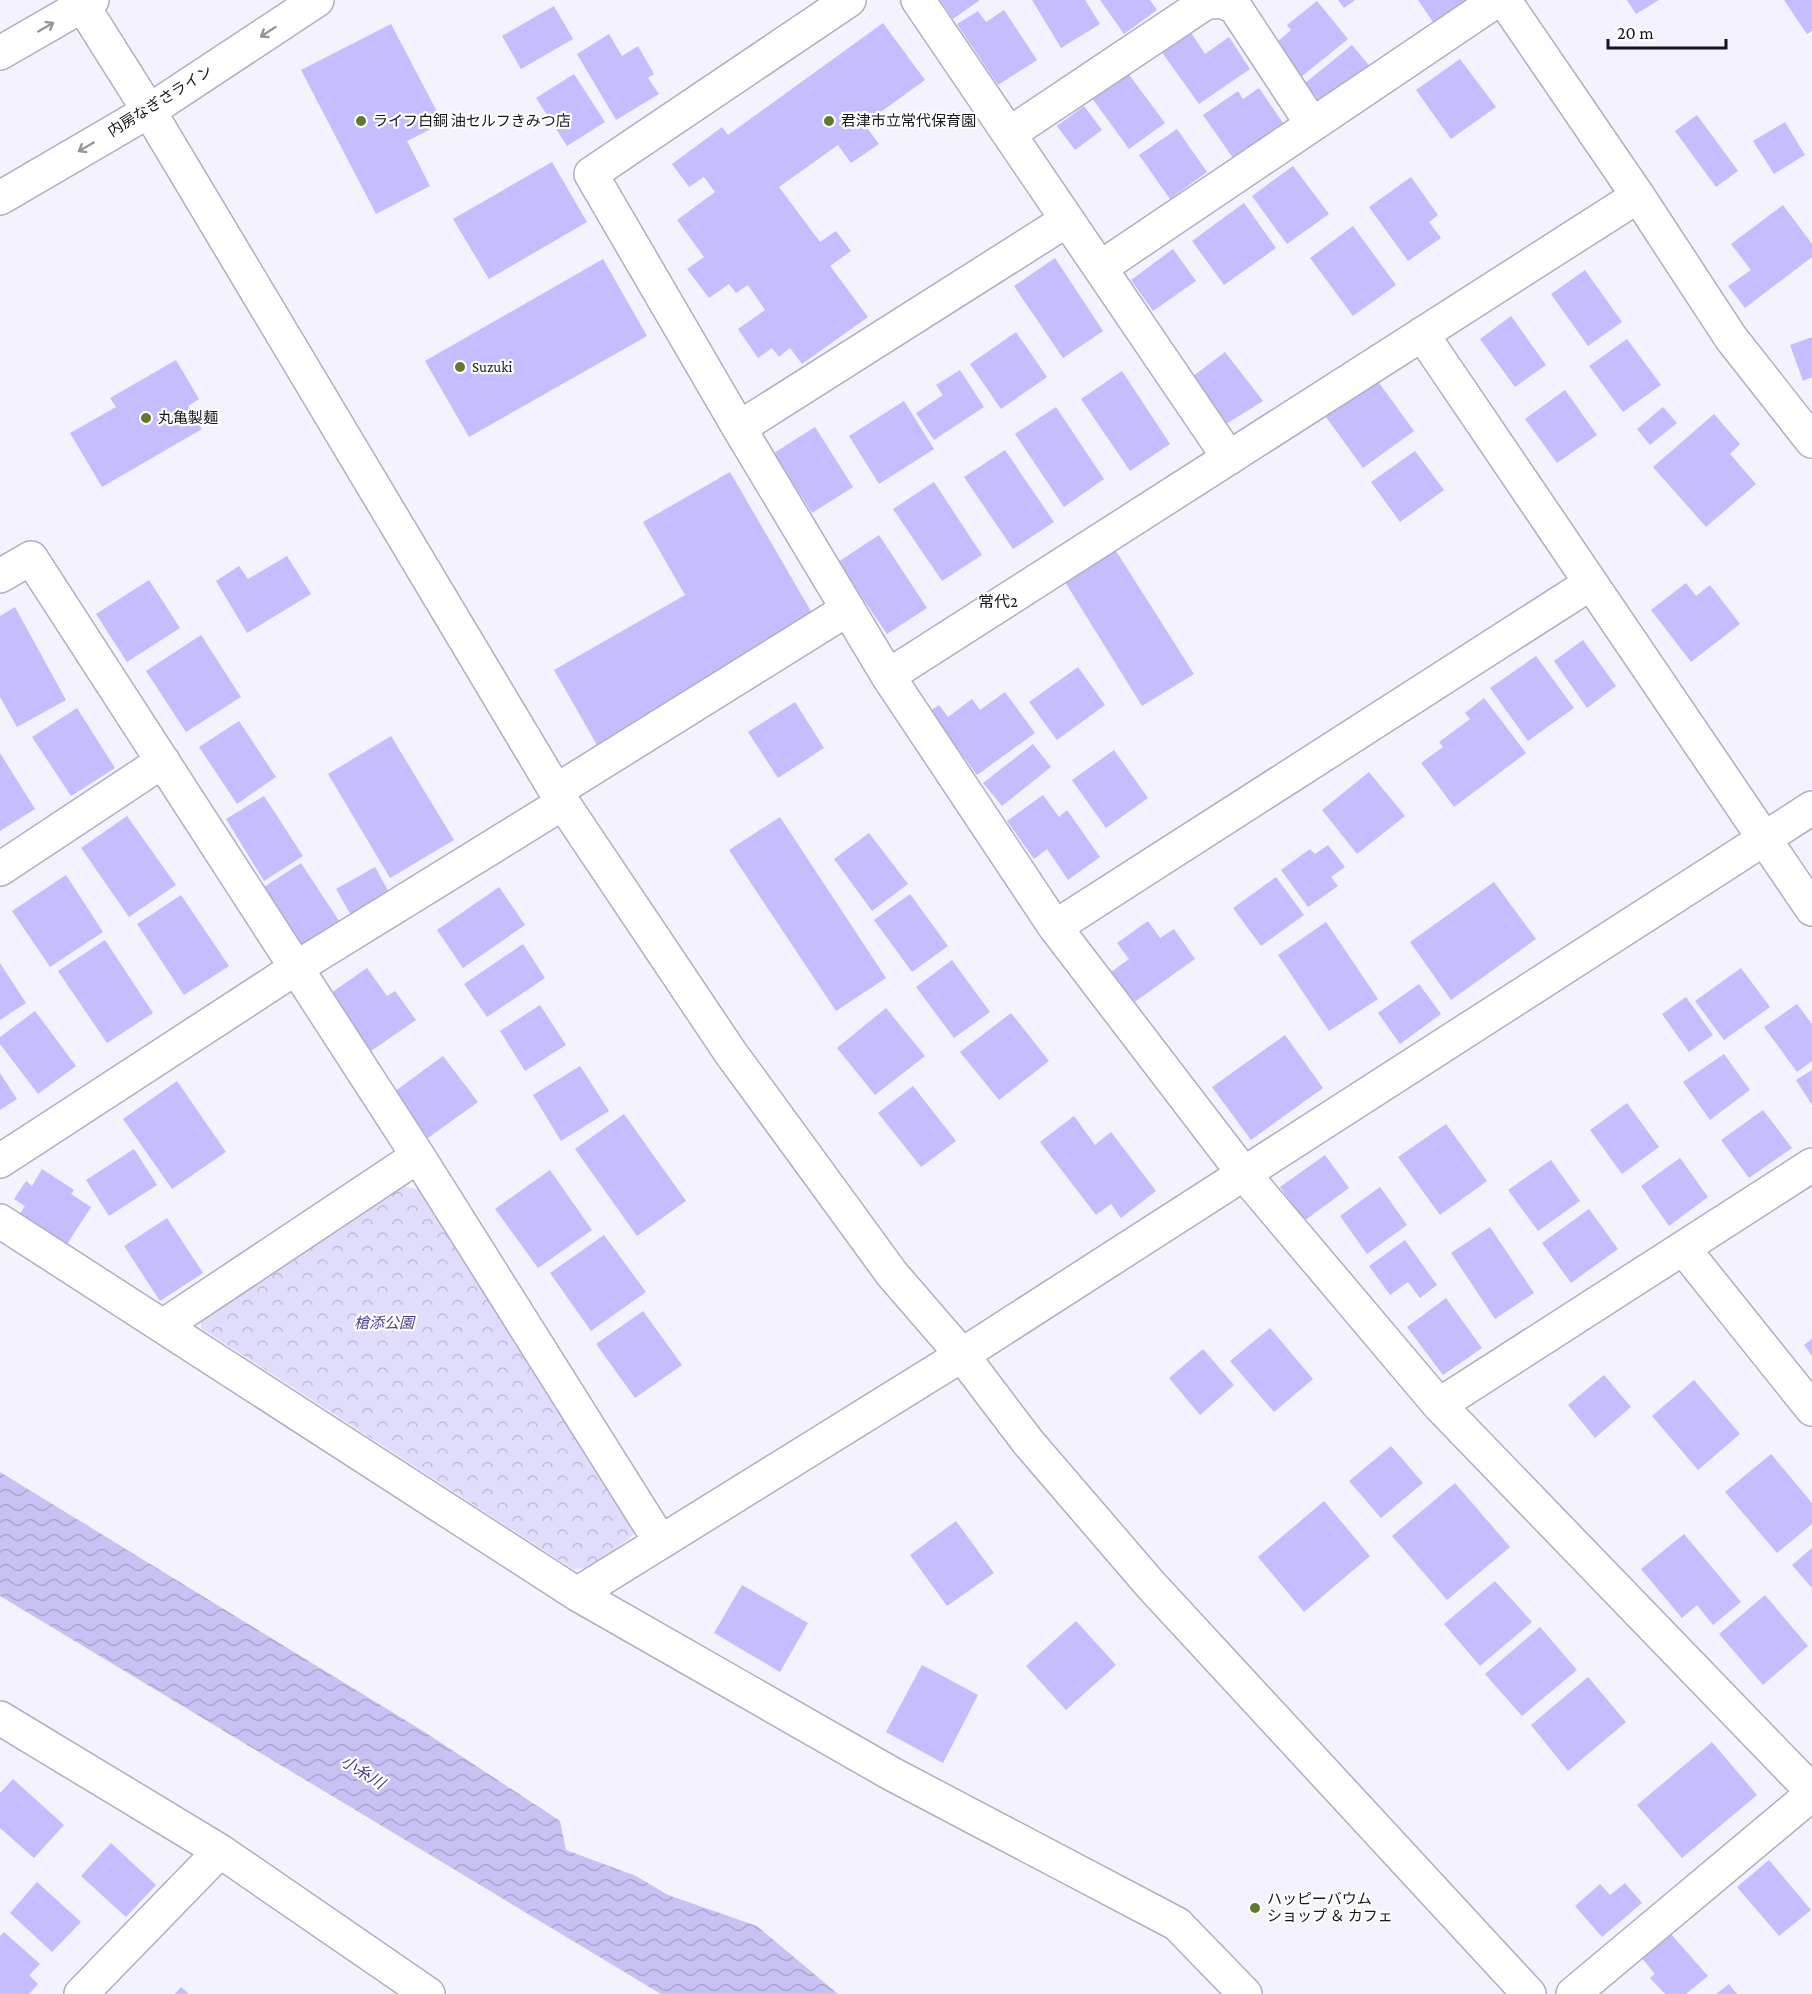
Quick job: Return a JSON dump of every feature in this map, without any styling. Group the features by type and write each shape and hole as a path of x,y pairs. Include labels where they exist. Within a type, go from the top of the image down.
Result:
{"main road":[{"name":"内房なぎさライン","path":"0,198 149,111 317,0"},
{"path":"849,0 591,174 739,428 888,676 1055,927 1244,1174 1439,1405 1812,1792 1573,1994"},
{"path":"918,0 1229,458"},
{"path":"1100,268 1497,0"},
{"path":"1504,0 1638,196 1731,338 1812,441"},
{"path":"1009,134 1205,3 1221,1 1234,7 1312,124"},
{"path":"0,53 85,2 560,797 730,1052 892,1274 962,1355 1028,1442 1150,1584 1529,1994"},
{"path":"888,676 1638,196"},
{"path":"739,428 1067,220"},
{"path":"1422,334 1812,909"},
{"path":"0,576 31,558 418,1156 660,1541"},
{"path":"1055,927 1591,583"},
{"path":"0,1161 848,609"},
{"path":"0,869 163,761"},
{"path":"577,1594 962,1355 1812,808"},
{"path":"162,1326 418,1156"},
{"path":"1439,1405 1812,1165"},
{"path":"0,1221 577,1594 892,1774 1177,1924 1245,1994"},
{"path":"1683,1248 1812,1409"},
{"path":"0,1718 220,1851 428,1994"},
{"path":"81,1994 220,1851"}],"green space":[{"name":"槍添公園","path":"402,1186 422,1190 635,1521 633,1535 592,1568 573,1569 201,1328 201,1315"}],"water":[{"name":"小糸川","path":"0,1472 423,1731 560,1821 566,1850 636,1876 668,1895 757,1926 838,1994 661,1994 0,1596"}],"building":[{"path":"940,0 980,0 953,19"},
{"path":"1032,0 1085,0 1100,24 1061,48"},
{"path":"1100,0 1150,0 1157,10 1124,34"},
{"path":"1338,0 1355,0 1344,8"},
{"path":"1418,0 1464,0 1467,5 1435,25"},
{"path":"1627,0 1659,0 1636,14"},
{"path":"1784,0 1812,0 1812,31 1807,34"},
{"path":"1317,1 1348,39 1301,77 1275,44 1291,30 1287,25"},
{"path":"554,6 573,39 521,69 502,36"},
{"path":"1004,10 1037,60 998,85 957,24 978,11 986,22"},
{"path":"883,23 925,80 864,124 879,144 851,163 838,145 779,187 820,242 836,231 851,251 830,266 868,317 802,364 790,348 779,357 772,348 758,358 738,329 765,310 748,285 736,293 729,284 709,298 687,269 704,257 677,220 715,192 704,177 689,187 672,164 722,127 728,135"},
{"path":"391,24 443,123 407,141 430,186 376,214 301,70"},
{"path":"1190,31 1205,54 1229,37 1250,69 1199,104 1161,51"},
{"path":"609,34 622,56 638,46 654,74 648,78 659,94 616,120 577,54"},
{"path":"1352,45 1373,70 1325,108 1305,83"},
{"path":"1460,59 1496,107 1451,139 1416,90"},
{"path":"1127,72 1165,123 1129,149 1092,98"},
{"path":"574,74 605,122 567,146 536,98"},
{"path":"1259,88 1283,123 1233,158 1203,115 1238,91 1243,99"},
{"path":"1084,106 1102,130 1075,150 1057,126"},
{"path":"1697,115 1738,171 1716,187 1675,131"},
{"path":"1785,122 1805,155 1774,174 1753,141"},
{"path":"1177,129 1207,172 1170,199 1139,155"},
{"path":"552,162 587,222 489,279 453,219"},
{"path":"1293,166 1329,214 1287,244 1252,196"},
{"path":"1411,177 1438,215 1429,222 1441,238 1408,261 1369,207"},
{"path":"1244,203 1276,248 1224,285 1192,241"},
{"path":"1783,205 1812,244 1812,257 1745,308 1728,286 1751,270 1731,244"},
{"path":"1353,226 1396,285 1353,316 1310,258"},
{"path":"1173,249 1196,281 1153,311 1131,280"},
{"path":"1055,258 1103,331 1063,358 1014,286"},
{"path":"603,259 647,336 469,437 425,361"},
{"path":"1585,270 1622,322 1588,346 1551,294"},
{"path":"1511,316 1546,365 1515,387 1480,339"},
{"path":"1016,332 1047,377 1001,409 970,364"},
{"path":"1812,337 1812,377 1803,381 1790,345"},
{"path":"1627,339 1661,385 1623,412 1589,366"},
{"path":"1225,352 1263,401 1226,424 1192,377"},
{"name":"丸亀製麺","path":"176,360 199,399 188,406 202,429 102,487 70,433 116,407 110,398"},
{"path":"960,370 984,407 934,440 916,413 943,395 936,385"},
{"path":"1122,371 1170,444 1130,471 1081,399"},
{"path":"1377,380 1414,431 1363,468 1326,417"},
{"path":"1565,390 1597,435 1557,463 1525,419"},
{"path":"904,401 934,449 879,484 849,436"},
{"path":"1056,407 1104,479 1064,507 1015,434"},
{"path":"1663,407 1677,423 1650,445 1637,429"},
{"path":"1714,414 1740,444 1730,454 1756,484 1706,527 1653,467"},
{"path":"815,427 853,487 812,513 774,453"},
{"path":"1005,450 1054,522 1013,549 964,477"},
{"path":"1415,451 1444,490 1400,522 1371,482"},
{"path":"730,472 816,620 597,745 554,670 685,595 643,522"},
{"path":"934,482 982,555 942,581 893,509"},
{"path":"879,535 927,608 887,634 838,562"},
{"path":"1116,551 1194,674 1142,706 1065,582"},
{"path":"287,556 311,594 247,633 216,581 239,566 248,579"},
{"path":"149,580 180,628 127,662 96,614"},
{"path":"1686,583 1696,596 1710,585 1740,624 1691,662 1651,610"},
{"path":"15,607 66,700 17,727 0,697 0,616"},
{"path":"201,635 241,697 186,732 146,671"},
{"path":"1583,640 1616,686 1587,708 1554,661"},
{"path":"1536,656 1574,708 1528,741 1490,688"},
{"path":"1078,667 1105,705 1057,740 1029,702"},
{"path":"1005,692 1035,733 977,775 930,711 939,705 948,717 972,699 980,710"},
{"path":"1484,698 1526,753 1454,807 1421,763 1443,747 1439,742 1470,719 1465,713"},
{"path":"795,702 824,748 778,778 748,732"},
{"path":"77,708 115,768 71,796 32,737"},
{"path":"239,721 276,777 237,804 199,747"},
{"path":"391,736 454,840 390,878 328,774"},
{"path":"1033,744 1051,767 1002,806 983,783"},
{"path":"1114,750 1148,798 1106,828 1072,780"},
{"path":"0,753 35,809 0,831"},
{"path":"1369,772 1405,816 1357,854 1322,810"},
{"path":"1043,795 1059,817 1067,810 1100,857 1068,880 1047,849 1034,859 1007,821"},
{"path":"264,796 303,856 264,881 226,819"},
{"path":"127,816 176,885 129,917 81,848"},
{"path":"780,817 886,978 836,1011 729,850"},
{"path":"869,833 908,884 872,911 834,859"},
{"path":"1328,845 1345,867 1331,877 1338,886 1308,907 1281,870 1310,849 1315,854"},
{"path":"301,863 341,924 303,948 264,887"},
{"path":"375,867 391,896 352,917 336,889"},
{"path":"66,875 103,932 50,967 12,911"},
{"path":"1276,877 1304,915 1261,946 1233,908"},
{"path":"1494,882 1536,939 1451,1000 1410,942"},
{"path":"499,887 525,925 463,968 437,930"},
{"path":"910,894 948,946 912,972 874,920"},
{"path":"181,895 229,966 184,995 137,924"},
{"path":"1148,921 1160,938 1174,929 1195,959 1133,1003 1111,972 1129,959 1117,943"},
{"path":"1326,922 1378,999 1329,1031 1278,955"},
{"path":"105,940 153,1013 107,1043 58,971"},
{"path":"523,944 545,978 487,1017 464,984"},
{"path":"952,960 990,1012 954,1038 916,987"},
{"path":"0,963 26,1003 0,1020"},
{"path":"367,968 387,996 395,991 416,1020 371,1051 331,993"},
{"path":"1741,968 1770,1007 1724,1040 1695,1001"},
{"path":"1419,984 1441,1014 1400,1044 1378,1013"},
{"path":"1686,997 1713,1035 1689,1052 1662,1014"},
{"path":"1797,1004 1812,1024 1812,1061 1797,1072 1764,1027"},
{"path":"540,1005 566,1045 525,1071 500,1031"},
{"path":"886,1008 925,1056 875,1095 837,1048"},
{"path":"35,1011 76,1066 38,1094 0,1044 0,1037"},
{"path":"1011,1013 1049,1061 999,1100 960,1052"},
{"path":"1285,1035 1323,1088 1251,1140 1212,1087"},
{"path":"1724,1054 1750,1090 1710,1120 1683,1082"},
{"path":"443,1056 478,1102 428,1138 394,1092"},
{"path":"580,1066 609,1111 561,1141 533,1095"},
{"path":"1812,1070 1812,1105 1796,1080"},
{"path":"0,1073 17,1099 0,1110"},
{"path":"177,1081 226,1152 172,1189 123,1119"},
{"path":"913,1086 956,1141 921,1167 878,1113"},
{"path":"1627,1103 1659,1147 1622,1174 1590,1130"},
{"path":"1763,1110 1792,1148 1749,1178 1721,1140"},
{"path":"624,1114 686,1201 637,1236 575,1149"},
{"path":"1074,1116 1095,1145 1111,1132 1156,1191 1121,1218 1111,1204 1096,1215 1040,1142"},
{"path":"1446,1124 1487,1181 1440,1215 1398,1157"},
{"path":"134,1149 157,1185 109,1216 86,1180"},
{"path":"1325,1155 1349,1188 1304,1221 1280,1187"},
{"path":"1680,1158 1708,1197 1669,1226 1641,1186"},
{"path":"1551,1160 1580,1201 1538,1231 1508,1190"},
{"path":"42,1169 74,1190 71,1194 91,1207 64,1249 17,1218 25,1206 14,1199 26,1181 32,1186"},
{"path":"550,1170 592,1230 538,1268 495,1209"},
{"path":"1380,1187 1407,1225 1367,1254 1340,1216"},
{"path":"1589,1209 1618,1249 1571,1283 1542,1243"},
{"path":"167,1218 203,1273 160,1301 124,1246"},
{"path":"1490,1227 1534,1293 1495,1319 1451,1253"},
{"path":"604,1235 646,1292 591,1331 550,1273"},
{"path":"1405,1240 1437,1285 1420,1298 1408,1282 1390,1295 1369,1266"},
{"path":"1446,1298 1482,1348 1443,1375 1407,1327"},
{"path":"643,1311 682,1365 635,1398 596,1344"},
{"path":"1270,1328 1313,1379 1274,1412 1230,1361"},
{"path":"1812,1339 1812,1356 1804,1345"},
{"path":"1203,1349 1234,1385 1200,1415 1169,1378"},
{"path":"1604,1375 1631,1407 1595,1438 1568,1405"},
{"path":"1694,1380 1740,1434 1698,1470 1652,1416"},
{"path":"1391,1446 1423,1483 1381,1518 1349,1481"},
{"path":"1771,1454 1812,1503 1812,1524 1777,1553 1725,1492"},
{"path":"1455,1483 1510,1547 1447,1600 1392,1536"},
{"path":"1324,1501 1370,1556 1304,1612 1258,1557"},
{"path":"956,1521 994,1573 947,1606 910,1555"},
{"path":"1684,1534 1741,1602 1713,1625 1697,1605 1682,1618 1641,1569"},
{"path":"1812,1548 1812,1588 1792,1565"},
{"path":"1495,1581 1532,1622 1480,1666 1444,1624"},
{"path":"742,1585 808,1623 780,1672 714,1633"},
{"path":"1765,1595 1808,1646 1763,1685 1719,1634"},
{"path":"1076,1621 1116,1665 1066,1710 1026,1666"},
{"path":"1540,1627 1577,1670 1522,1716 1485,1674"},
{"path":"922,1665 978,1695 943,1763 886,1732"},
{"path":"1588,1677 1626,1722 1568,1771 1531,1725"},
{"path":"1712,1742 1757,1795 1682,1858 1637,1805"},
{"path":"13,1779 64,1825 34,1858 0,1828 0,1793"},
{"path":"111,1843 156,1885 126,1917 81,1876"},
{"path":"1769,1860 1811,1910 1779,1936 1737,1887"},
{"path":"37,1882 81,1922 52,1952 10,1913"},
{"path":"1625,1883 1642,1903 1602,1937 1575,1906 1600,1884 1610,1895"},
{"path":"4,1932 40,1964 29,1975 38,1984 29,1994 0,1994 0,1936"},
{"path":"1670,1933 1708,1976 1686,1994 1665,1994 1650,1978 1655,1974 1641,1957"},
{"path":"1729,1984 1737,1994 1716,1994"},
{"path":"181,1987 189,1994 175,1994"}],"place":[{"name":"ライフ白銅 油セルフきみつ店","path":"361,121"},
{"name":"君津市立常代保育園","path":"829,121"},
{"name":"Suzuki","path":"460,367"},
{"name":"丸亀製麺","path":"146,418"},
{"name":"ハッピーバウム ショップ ＆ カフェ","path":"1255,1908"}],"district":[{"name":"常代2","path":"998,601"}]}
